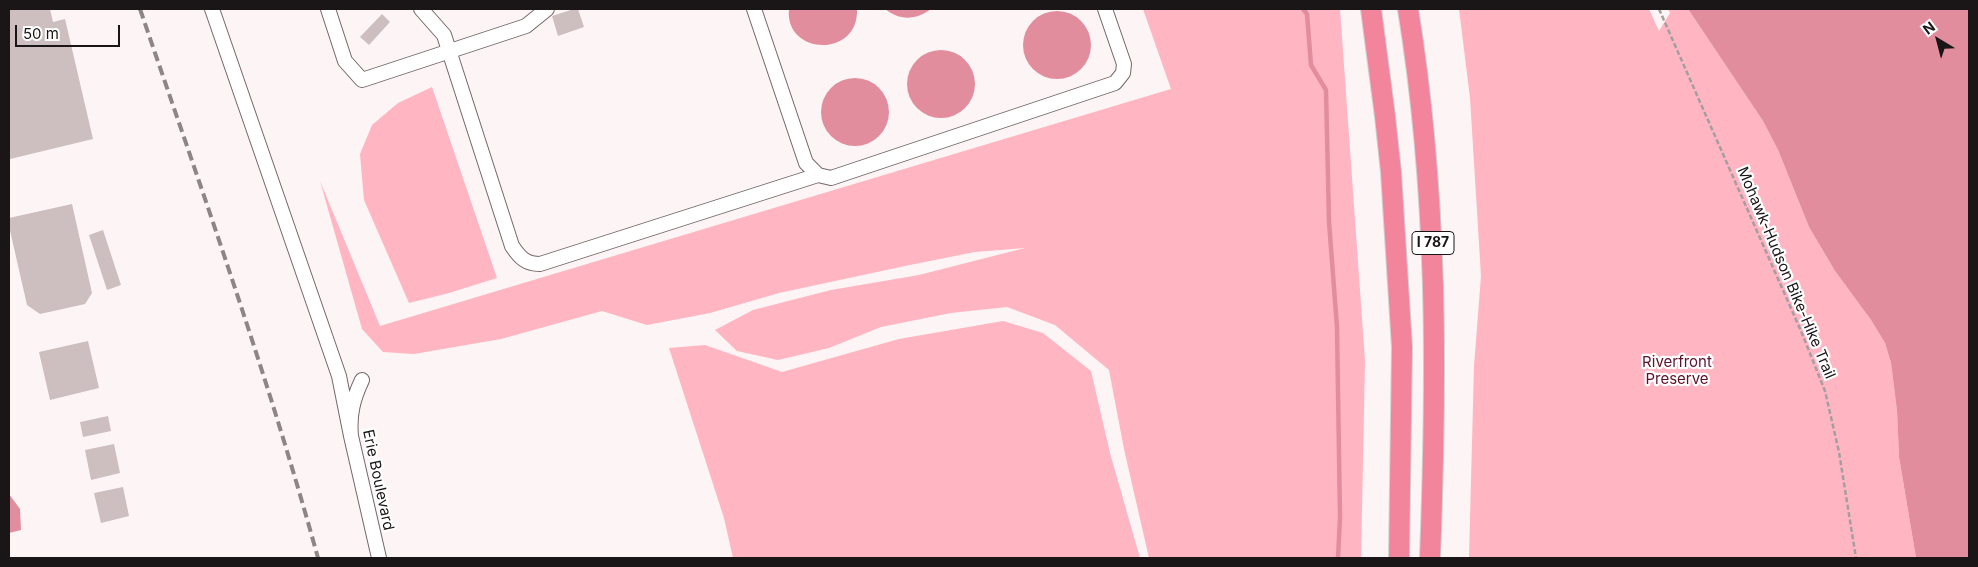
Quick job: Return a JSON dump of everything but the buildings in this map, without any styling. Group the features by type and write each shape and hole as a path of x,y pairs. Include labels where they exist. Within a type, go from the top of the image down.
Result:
{"highway":[{"name":"I 787","path":"1370,9 1387,134 1402,347 1399,558"},
{"name":"I 787","path":"1408,9 1426,151 1434,258 1435,371 1430,558"},
{"path":"1385,558 1390,353 1396,271"},
{"path":"1433,479 1439,558"}],"street":[{"path":"212,9 339,376 351,436"},
{"path":"328,9 345,61 362,80 448,50 526,26 547,9"},
{"path":"421,9 444,35 512,246 519,257 529,264 540,264 818,175 831,178 1115,83 1123,72 1124,64 1105,9"},
{"path":"754,9 806,163 818,175"},
{"name":"Erie Boulevard","path":"362,380 351,408 351,436 379,558"}],"path":[{"name":"Mohawk-Hudson Bike-Hike Trail","path":"1659,9 1801,331 1825,391 1839,452 1856,558"}],"green space":[{"path":"1143,9 1340,9 1365,361 1361,558 1149,558 1124,449 1109,370 1055,325 1007,307 951,313 881,327 829,348 778,360 737,351 715,330 753,310 831,290 919,275 1025,248 975,252 905,266 779,293 710,313 647,325 602,311 501,339 414,354 383,352 362,329 320,181 380,326 1171,89"},
{"name":"Riverfront Preserve","path":"1459,9 1649,9 1659,31 1670,13 1668,9 1688,9 1763,121 1778,150 1809,227 1835,271 1871,320 1885,343 1891,363 1897,411 1899,457 1916,558 1469,558 1474,366 1481,276 1470,98"},
{"path":"432,87 497,278 409,303 364,200 360,154 372,125 398,103"},
{"path":"1003,321 1043,333 1091,371 1110,453 1140,558 733,558 724,518 669,348 705,345 782,372 899,339"}],"shaded area":[{"path":"789,9 857,9 854,25 847,37 835,43 822,45 809,42 798,35 791,24"},
{"path":"885,9 931,9 920,15 908,18 896,16"},
{"path":"1688,9 1969,9 1969,558 1916,558 1899,457 1897,411 1891,363 1885,343 1871,320 1835,271 1809,227 1778,150 1763,121"},
{"path":"1064,11 1076,17 1085,26 1091,38 1089,58 1081,69 1064,79 1050,79 1033,69 1025,58 1023,38 1033,21 1044,13"},
{"path":"948,50 960,56 969,65 975,77 973,97 965,108 948,118 934,118 917,108 909,97 907,77 917,60 928,52"},
{"path":"862,78 874,84 883,93 889,105 887,125 879,136 862,146 848,146 831,136 823,125 821,105 831,88 842,80"},
{"path":"9,494 20,509 21,530 9,533"}],"waterway":[{"path":"1303,9 1307,14 1311,65 1326,90 1329,222 1337,327 1340,518 1338,558"}],"railway":[{"path":"140,9 256,351 318,558"}]}
